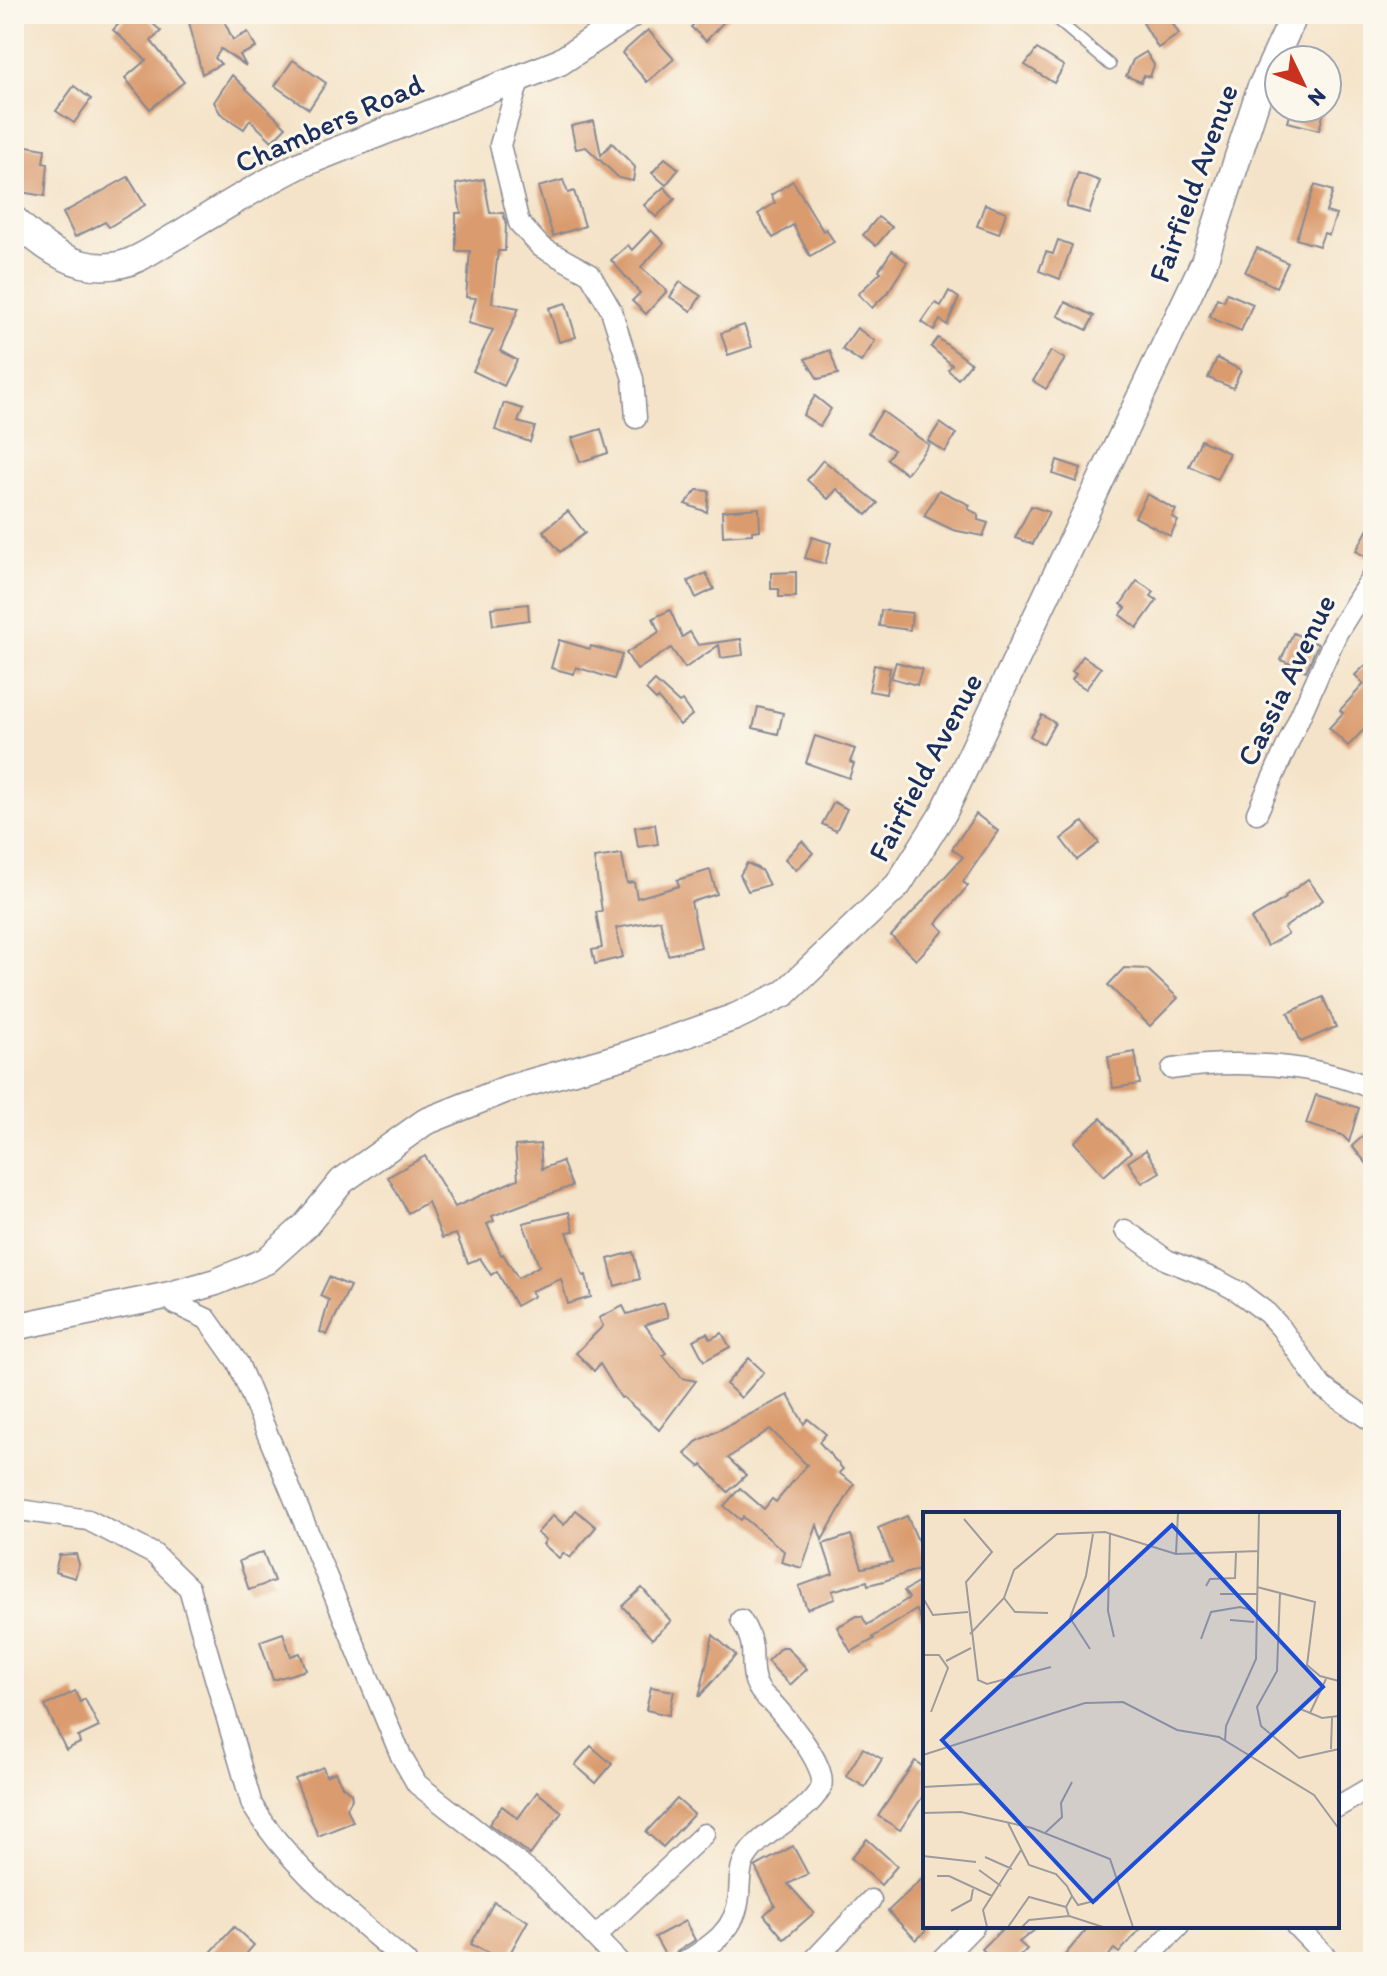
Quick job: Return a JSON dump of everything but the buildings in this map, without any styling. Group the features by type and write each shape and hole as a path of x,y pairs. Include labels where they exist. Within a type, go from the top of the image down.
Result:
{"street":[{"name":"Chambers Road","path":"14,219 44,247 68,260 95,266 124,264 261,184 302,164 560,62 632,14"},
{"name":"Fairfield Avenue","path":"14,1327 170,1295 216,1282 266,1261 306,1225 342,1181 425,1122 507,1089 627,1055 735,1017 785,993 898,885 951,797 1204,262 1260,89 1295,14"},
{"path":"520,77 500,145 519,223 541,247 590,274 611,310 633,379 636,418"},
{"name":"Cassia Avenue","path":"1257,813 1337,633 1373,575"},
{"path":"1172,1069 1212,1063 1305,1070 1337,1076 1373,1089"},
{"path":"1125,1230 1167,1260 1219,1281 1267,1313 1322,1387 1373,1422"},
{"path":"170,1295 175,1304 207,1319 238,1363 401,1756 417,1784 540,1880 619,1962"},
{"path":"14,1509 88,1520 154,1554 189,1588 252,1805 270,1835 294,1862 406,1962"},
{"path":"685,1962 721,1937 732,1923 739,1906 742,1865 753,1846 802,1807 816,1794 822,1783 820,1766 778,1708 757,1687 753,1675 752,1644 741,1620"},
{"path":"1339,1806 1373,1786"},
{"path":"596,1936 704,1834"},
{"path":"812,1962 871,1900"},
{"path":"939,1962 972,1928"},
{"path":"1144,1962 1177,1928"},
{"path":"1298,1928 1331,1962"}],"lane":[{"path":"1050,14 1110,65"}]}
